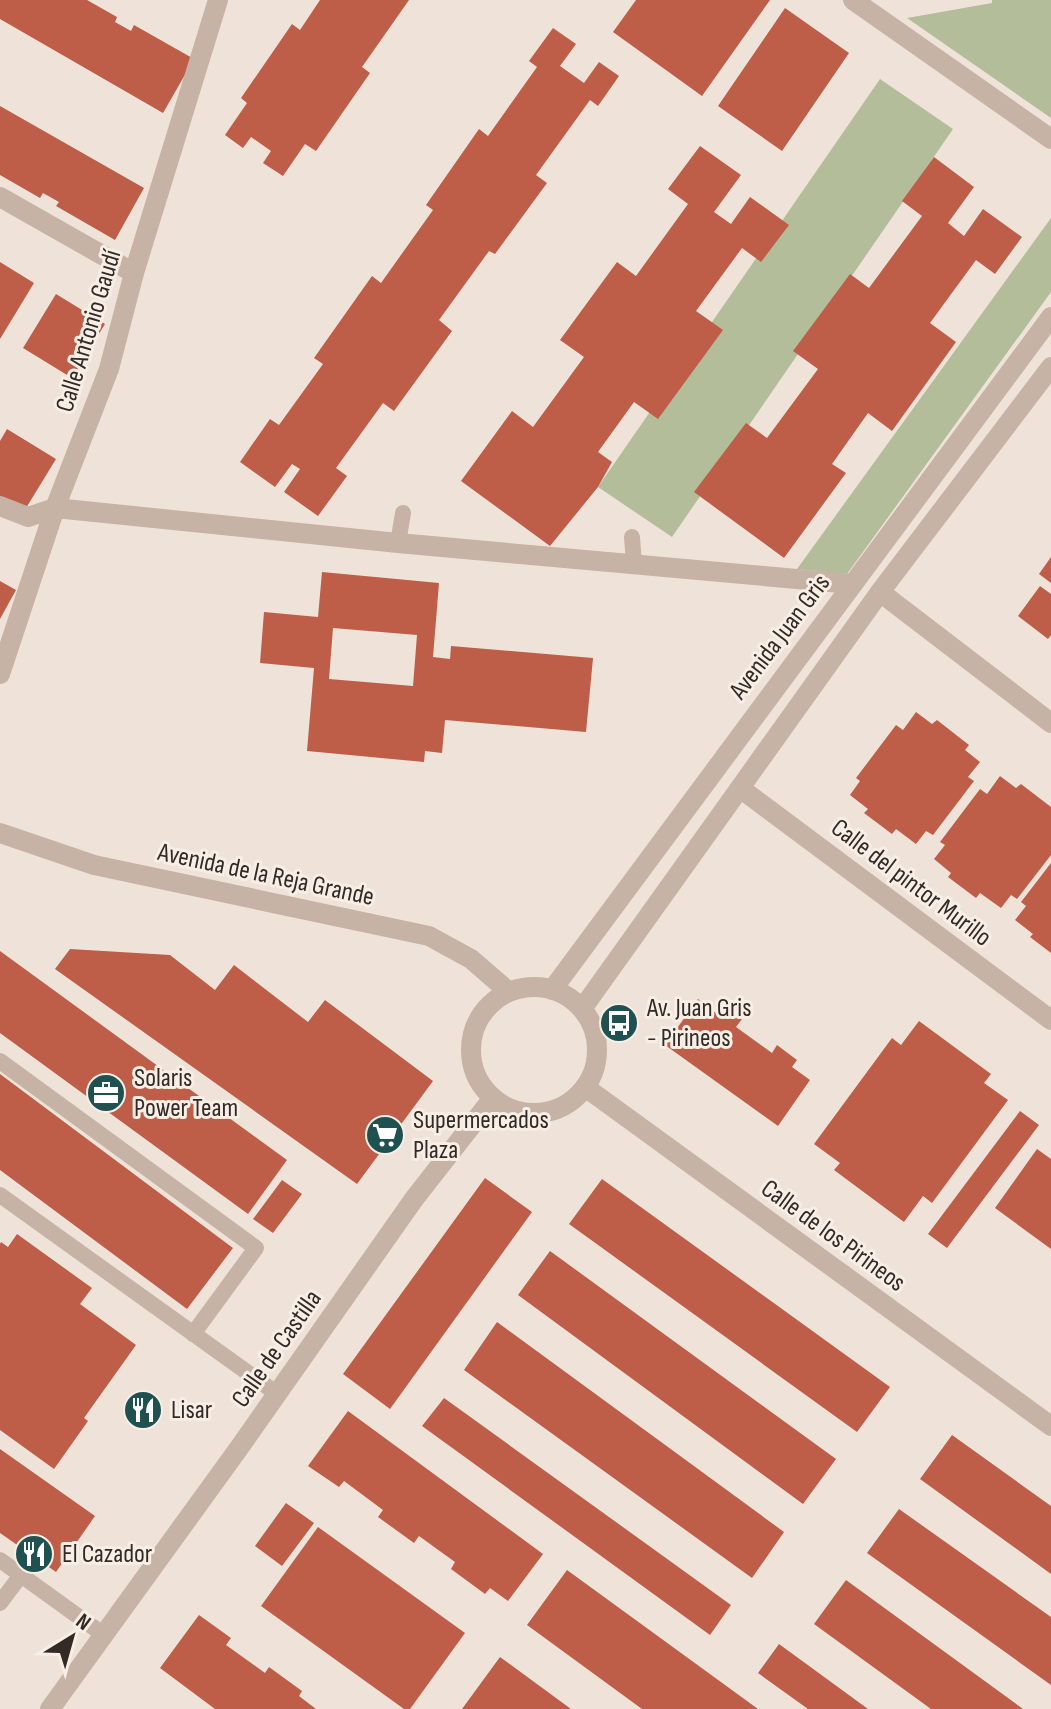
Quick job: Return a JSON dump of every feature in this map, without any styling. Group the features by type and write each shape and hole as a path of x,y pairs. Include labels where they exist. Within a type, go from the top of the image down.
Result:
{"street":[{"name":"Calle Antonio Gaudí","path":"0,674 55,508 109,369 134,273 218,0"},
{"path":"853,0 1051,139"},
{"path":"0,197 134,273"},
{"name":"Avenida Juan Gris","path":"552,990 1051,317"},
{"name":"Avenida Juan Gris","path":"582,1009 880,592 1051,367"},
{"path":"0,506 28,517 55,508 852,584"},
{"path":"880,592 1051,723"},
{"name":"Calle del pintor Murillo","path":"740,788 1051,1020"},
{"name":"Avenida de la Reja Grande","path":"0,833 94,865 429,936 471,959 509,992"},
{"path":"527,987 552,990 582,1009 593,1027 597,1045 596,1063 585,1087 566,1104 536,1113 507,1107 493,1098 475,1073 471,1054 472,1034 479,1018 492,1002 509,992 527,987"},
{"name":"Calle de los Pirineos","path":"585,1087 1051,1426"},
{"name":"Calle de Castilla","path":"50,1709 414,1199 493,1098"}],"lane":[{"path":"398,543 403,513"},
{"path":"632,537 634,564"},
{"path":"0,1061 256,1248 193,1334"},
{"path":"0,1195 276,1393"},
{"path":"0,1560 104,1635"},
{"path":"0,1603 21,1575"}],"green space":[{"path":"992,0 1051,0 1051,118 907,18 992,3"},
{"path":"880,79 953,129 672,537 598,487"},
{"path":"1051,218 1051,292 847,574 797,569"}],"building":[{"path":"0,0 87,0 117,17 115,22 131,31 134,25 194,59 163,113 0,19"},
{"path":"320,0 409,0 362,67 370,73 316,151 305,144 283,176 263,163 271,151 251,137 243,148 225,135 247,103 241,98 292,24 300,30"},
{"path":"636,0 770,0 702,96 613,32"},
{"path":"785,8 849,53 782,151 718,106"},
{"path":"553,28 576,44 560,66 584,83 599,62 619,76 598,106 590,100 536,175 547,183 495,254 489,251 439,320 452,331 394,411 383,403 336,468 347,476 318,516 284,492 300,469 292,464 275,487 240,462 270,419 279,425 323,364 314,358 372,276 381,283 433,210 426,205 479,129 488,136 537,67 529,61"},
{"path":"0,106 144,188 115,240 56,206 59,202 43,193 40,198 0,175"},
{"path":"700,146 741,175 714,212 731,224 750,197 789,225 761,262 742,248 696,311 723,330 658,419 634,402 598,452 612,462 598,487 550,546 461,481 512,411 533,427 584,357 560,340 617,262 636,276 688,204 668,189"},
{"path":"934,157 974,187 948,223 964,236 983,209 1022,237 995,274 976,260 930,323 956,342 892,431 868,413 832,464 846,473 784,558 694,492 746,423 767,438 818,369 793,351 850,274 869,288 922,216 902,201"},
{"path":"0,262 34,283 0,339"},
{"path":"56,294 105,324 72,378 23,348"},
{"path":"7,429 56,459 23,513 0,499 0,441"},
{"path":"1051,557 1051,583 1039,574"},
{"path":"322,572 439,583 433,657 450,659 451,646 593,658 586,732 445,720 442,753 425,751 424,762 307,751 314,668 260,663 264,612 318,617","holes":["333,628 417,635 413,686 329,679"]},
{"path":"0,581 16,590 0,619"},
{"path":"1040,586 1051,594 1051,635 1048,639 1018,616"},
{"path":"916,712 932,724 937,720 969,745 965,750 980,762 968,777 974,781 933,835 926,831 916,844 896,829 892,834 864,813 868,809 850,795 860,781 856,778 896,725 903,730"},
{"path":"1000,776 1016,788 1021,784 1051,807 1051,855 1017,899 1011,895 1001,908 980,893 976,898 948,877 951,873 934,859 945,845 940,842 980,789 987,794"},
{"path":"1051,863 1051,953 1015,920 1026,906 1021,902"},
{"path":"70,949 170,955 215,990 234,965 308,1022 325,1000 433,1081 357,1184 55,969"},
{"path":"0,951 287,1160 248,1214 0,1033"},
{"path":"698,999 716,1013 722,1005 742,1019 736,1027 772,1053 777,1045 797,1060 792,1067 810,1080 778,1126 665,1045"},
{"path":"919,1021 991,1074 984,1083 1008,1100 932,1203 923,1196 904,1222 834,1170 840,1163 814,1144 892,1038 901,1045"},
{"path":"0,1074 233,1248 187,1309 0,1170"},
{"path":"1020,1111 1039,1125 947,1248 928,1234"},
{"path":"1037,1149 1051,1159 1051,1249 995,1208"},
{"path":"485,1178 532,1212 390,1409 343,1374"},
{"path":"602,1179 890,1387 857,1432 569,1224"},
{"path":"282,1180 302,1194 273,1233 253,1219"},
{"path":"17,1234 92,1288 80,1304 136,1345 84,1418 88,1421 54,1469 0,1430 0,1244 8,1247"},
{"path":"550,1251 836,1459 803,1504 518,1295"},
{"path":"497,1322 784,1532 752,1578 464,1370"},
{"path":"444,1398 731,1605 710,1635 422,1426"},
{"path":"348,1411 543,1554 508,1601 490,1588 485,1594 451,1569 455,1562 419,1536 414,1543 378,1517 383,1510 344,1481 339,1487 308,1466"},
{"path":"952,1435 1051,1506 1051,1574 920,1479"},
{"path":"0,1449 95,1516 56,1572 0,1533"},
{"path":"286,1503 314,1523 282,1566 255,1546"},
{"path":"899,1509 1051,1617 1051,1685 867,1553"},
{"path":"318,1527 465,1633 410,1709 404,1709 261,1606"},
{"path":"567,1570 758,1709 642,1709 527,1625"},
{"path":"846,1580 1023,1709 931,1709 814,1624"},
{"path":"199,1615 231,1638 226,1645 265,1673 269,1667 302,1691 299,1696 316,1709 215,1709 160,1668"},
{"path":"779,1644 868,1709 808,1709 758,1673"},
{"path":"500,1657 571,1709 462,1709"}],"place":[{"name":"Av. Juan Gris - Pirineos","path":"619,1023"},
{"name":"Solaris Power Team","path":"106,1093"},
{"name":"Supermercados Plaza","path":"385,1135"},
{"name":"Lisar","path":"143,1410"},
{"name":"El Cazador","path":"34,1554"}]}
